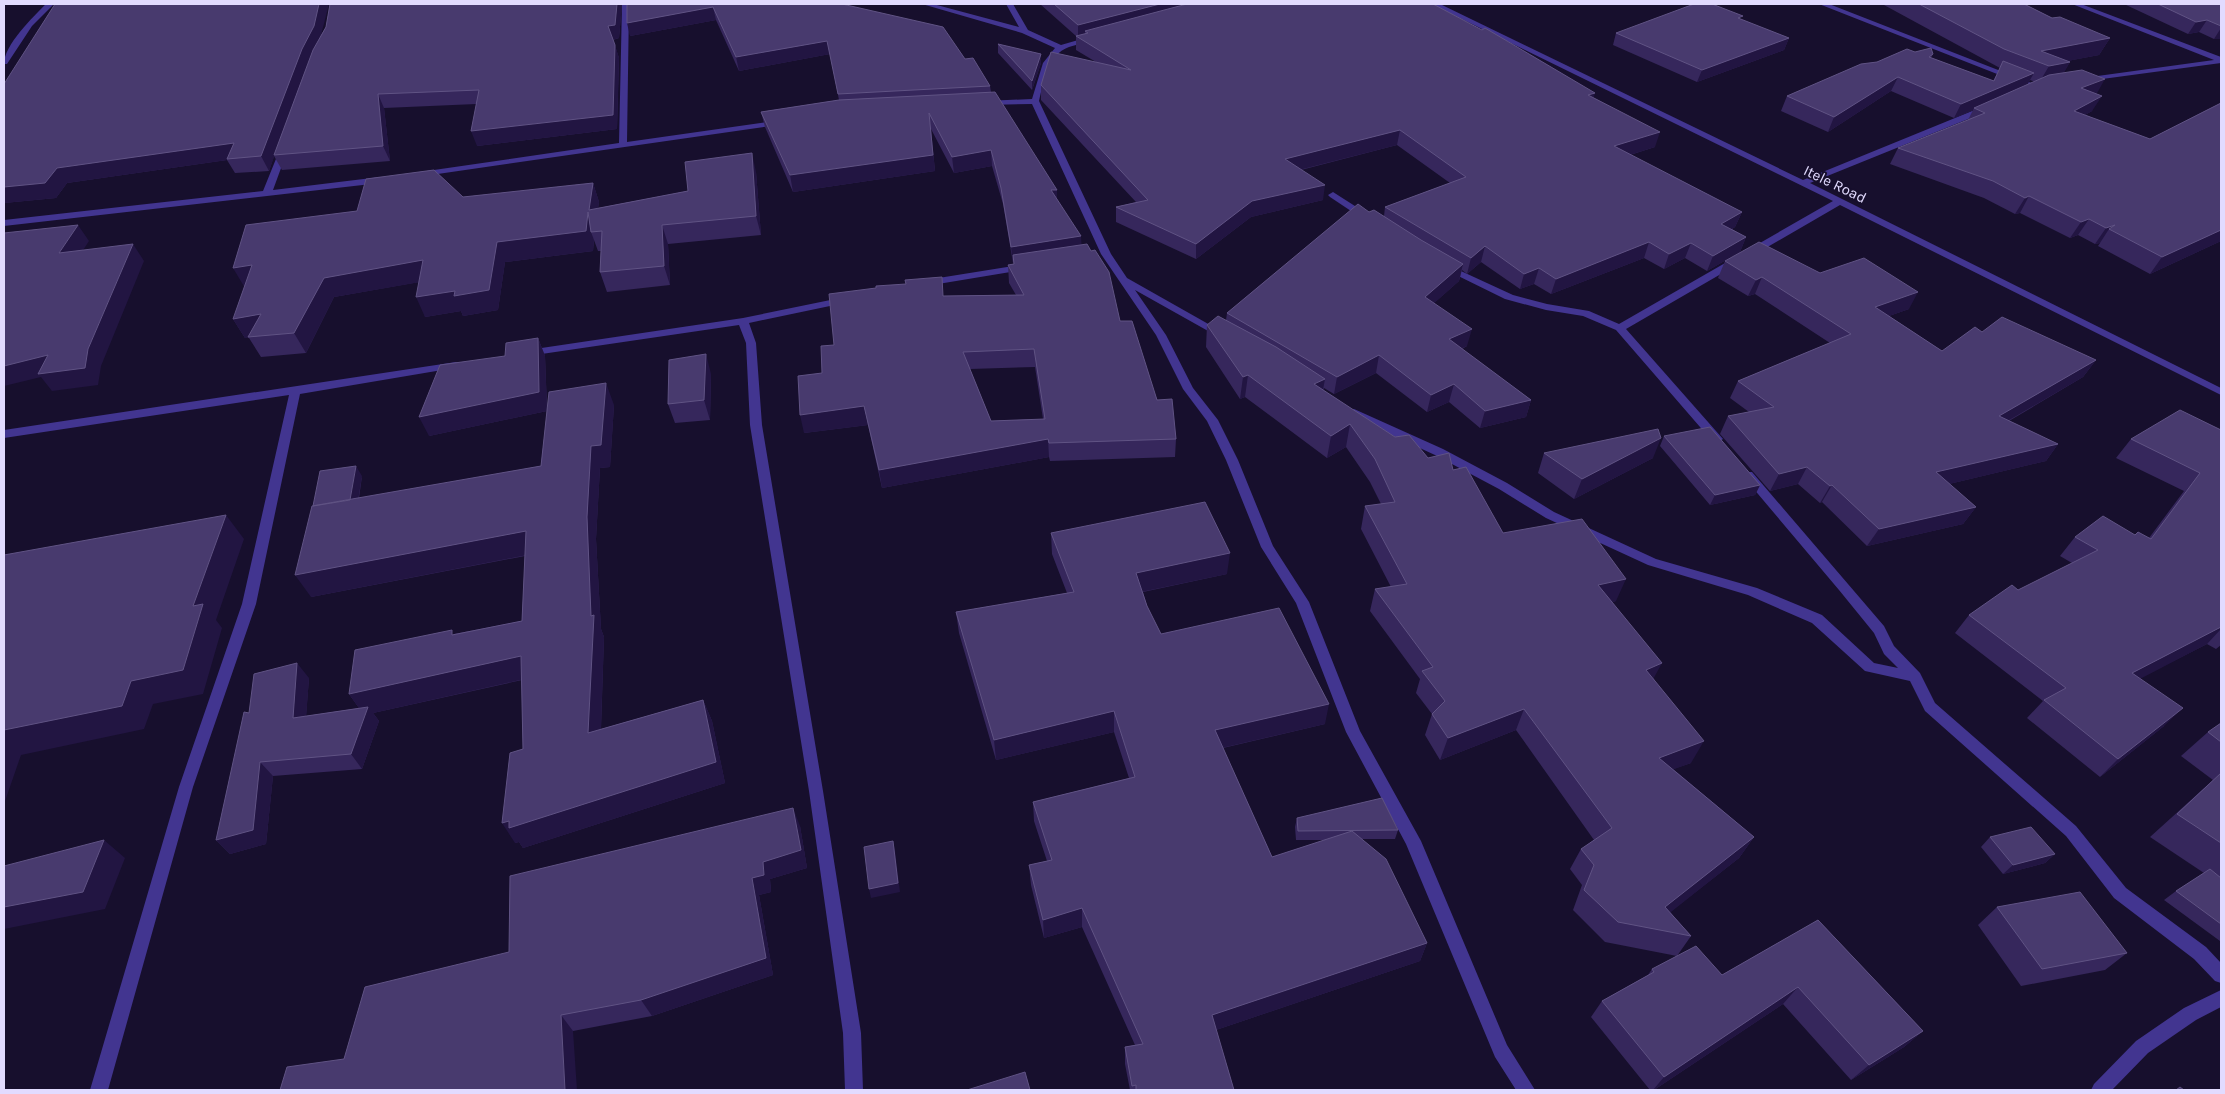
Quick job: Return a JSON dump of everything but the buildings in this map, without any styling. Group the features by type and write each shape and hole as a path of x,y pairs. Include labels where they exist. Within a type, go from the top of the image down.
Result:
{"street":[{"path":"5,60 29,25 50,4"},
{"path":"623,146 625,4"},
{"path":"926,4 1024,31 1060,47"},
{"path":"1010,4 1024,31"},
{"name":"Itele Road","path":"1435,4 1840,201 2221,392"},
{"path":"1823,4 2042,86 2029,91"},
{"path":"2075,4 2221,60"},
{"path":"1101,36 1060,47 1045,66 1035,101 1101,255 1125,280 1161,335 1188,389 1212,420 1232,460 1266,547 1302,602 1353,732 1412,842 1501,1052 1526,1090"},
{"path":"2072,82 2121,73 2221,60"},
{"path":"973,104 1035,101"},
{"path":"1802,183 1925,136 1994,106"},
{"path":"412,176 794,120"},
{"path":"267,193 287,141"},
{"path":"4,223 393,178"},
{"path":"1333,195 1373,222"},
{"path":"1620,328 1840,201"},
{"path":"1436,262 1459,275 1509,296 1546,308 1585,313 1620,328 1723,446"},
{"path":"915,286 962,276 1041,264"},
{"path":"1125,280 1236,342"},
{"path":"514,355 743,321 858,298"},
{"path":"743,321 751,343 756,425 816,791 852,1033 854,1090"},
{"path":"4,434 295,391 466,363"},
{"path":"99,1090 186,786 249,604 295,391"},
{"path":"1342,407 1439,452 1503,486 1550,515 1636,555 1677,571 1752,591 1817,619 1870,667 1915,677"},
{"path":"1742,469 1879,630 1889,650 1915,677 1930,707 2071,831 2120,893 2200,953 2221,975"},
{"path":"2100,1090 2142,1047 2190,1014 2221,998"}]}
